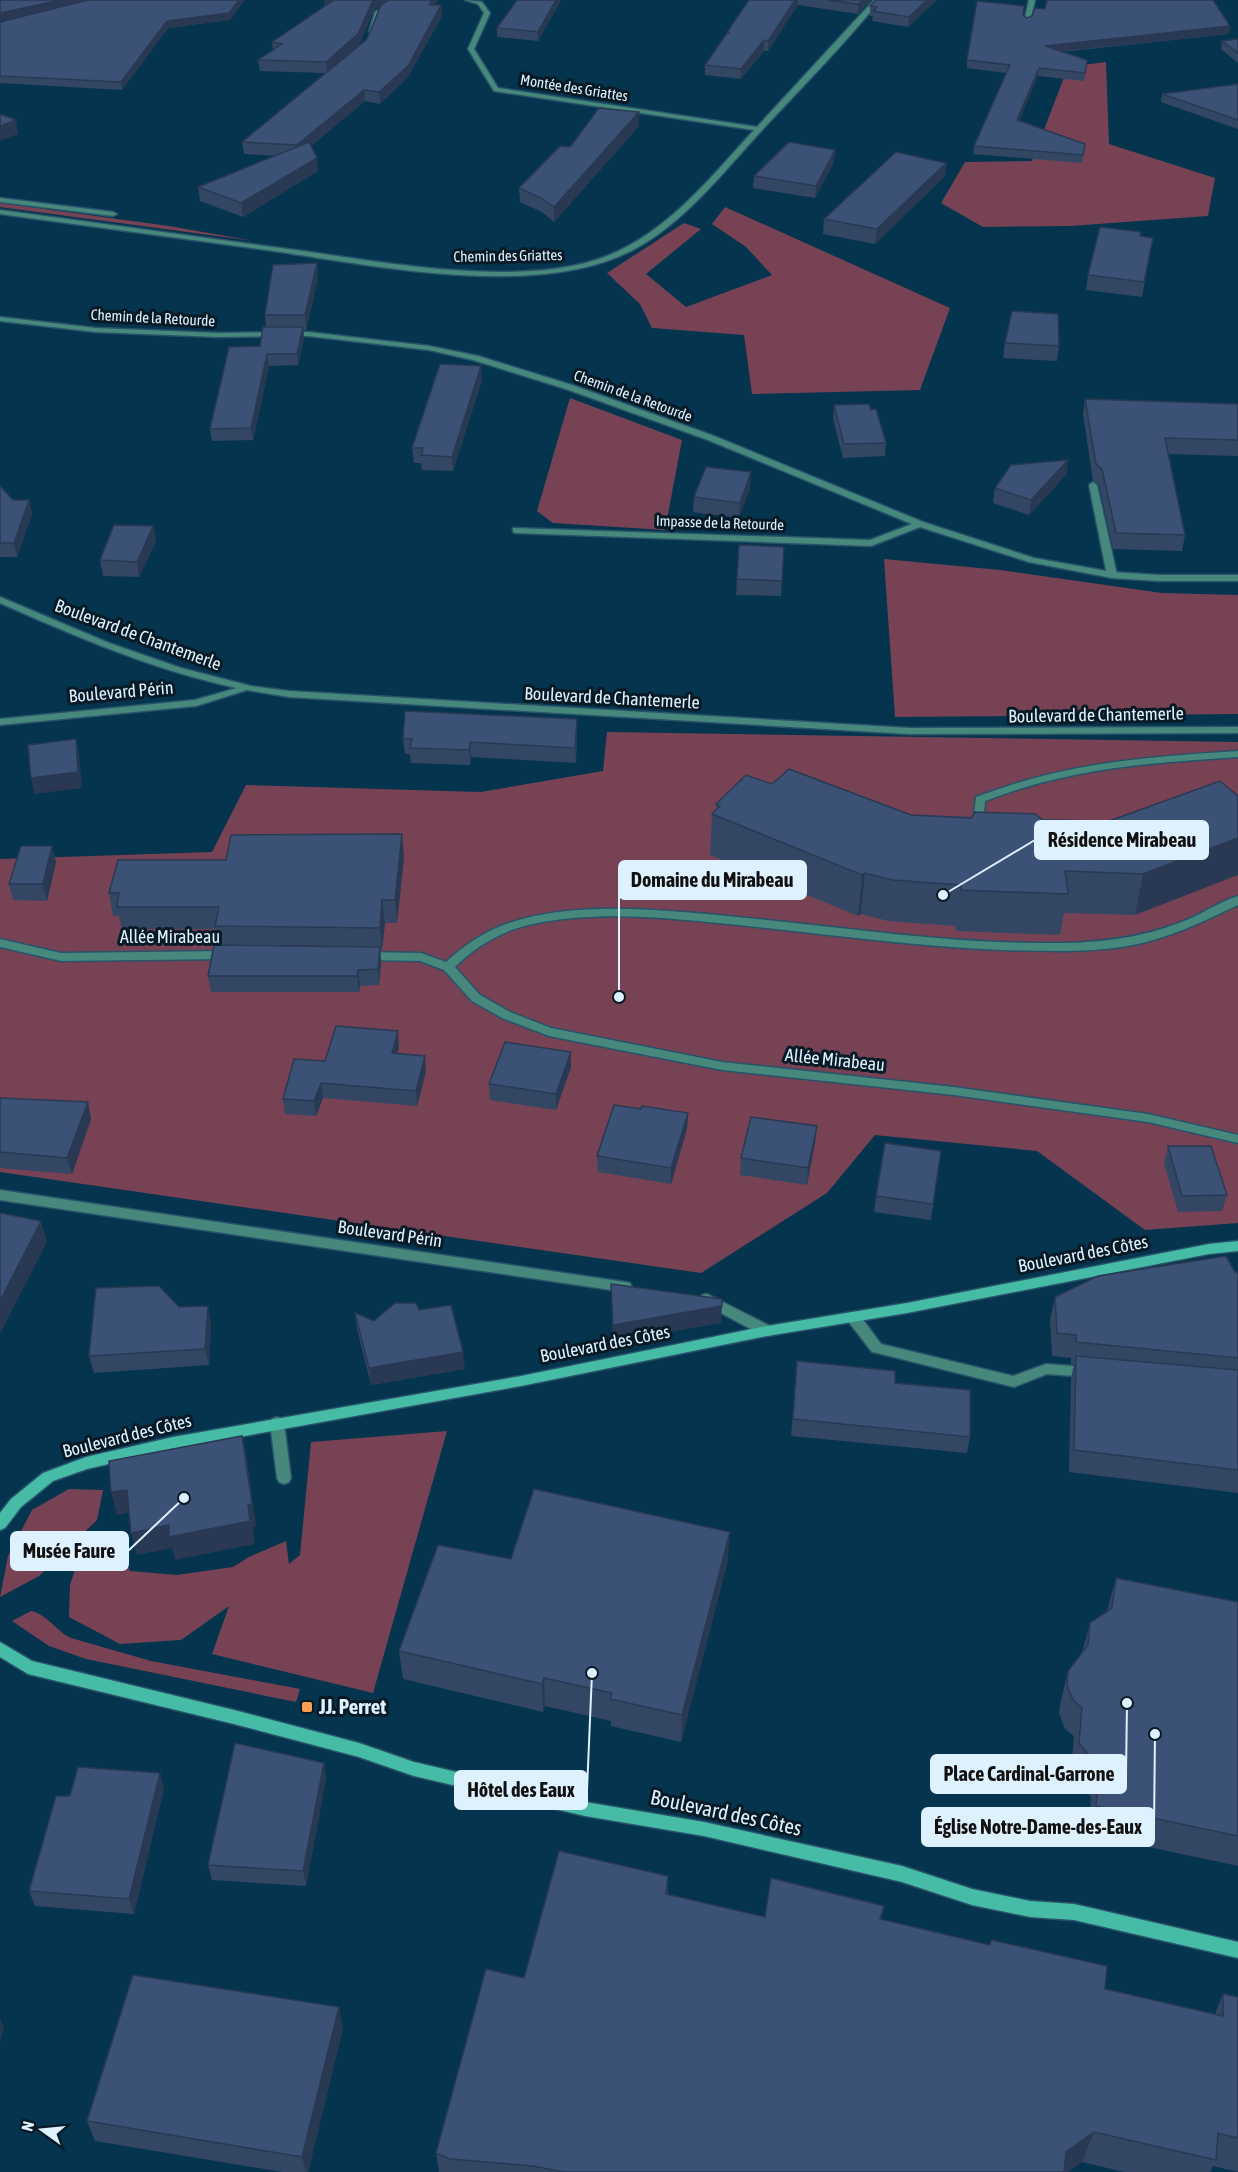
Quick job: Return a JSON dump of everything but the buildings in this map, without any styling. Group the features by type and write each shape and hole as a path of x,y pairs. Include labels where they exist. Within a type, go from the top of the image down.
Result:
{"main road":[{"name":"Boulevard des Côtes","path":"0,1524 16,1503 48,1477 86,1463 277,1424 521,1381 767,1331 853,1317 1209,1249 1238,1246"},
{"name":"Boulevard des Côtes","path":"0,1649 28,1667 348,1747 414,1769 585,1809 704,1829 902,1874 972,1897 1030,1909 1074,1912 1238,1950"}],"street":[{"path":"369,36 377,13 401,0"},
{"name":"Montée des Griattes","path":"468,0 480,3 487,13 471,49 496,90 759,129"},
{"name":"Chemin des Griattes","path":"0,212 414,268 472,273 567,268 608,258 643,242 700,191 877,0"},
{"path":"1028,22 1032,0"},
{"path":"0,200 113,214"},
{"name":"Chemin de la Retourde","path":"0,319 96,330 218,335 308,334 350,337 463,356 569,387 711,438 920,524 1032,560 1112,575 1159,578 1238,578"},
{"path":"1093,485 1112,575"},
{"path":"897,532 904,517"},
{"name":"Impasse de la Retourde","path":"516,530 871,543 890,538 897,532 920,524"},
{"name":"Boulevard de Chantemerle","path":"0,600 86,637 194,676 244,689 593,713 909,731 1238,729"},
{"name":"Boulevard Périn","path":"0,722 196,703 244,689"},
{"path":"1000,835 979,814 980,799 1011,785 1060,771 1108,764 1238,754"},
{"path":"448,967 463,950 495,932 546,918 616,914 688,916 1037,948 1114,944 1191,924 1238,900"},
{"name":"Allée Mirabeau","path":"0,944 61,957 245,955"},
{"name":"Allée Mirabeau","path":"352,956 422,957 448,967 476,998 506,1015 549,1032 722,1066 954,1091 1148,1118 1238,1139"},
{"name":"Boulevard Périn","path":"0,1195 637,1288"},
{"path":"695,1297 707,1298 767,1331"},
{"path":"853,1317 877,1348 1014,1382 1046,1369 1102,1374"},
{"path":"277,1424 284,1478"}],"shaded area":[{"path":"1106,62 1109,144 1215,178 1208,216 1070,226 983,227 941,203 965,162 1032,161 1068,67"},
{"path":"0,203 169,226 254,241 0,207"},
{"path":"725,207 950,308 920,390 752,394 744,335 652,328 640,304 607,273 684,223 701,229 646,274 686,307 772,275 746,247 712,224"},
{"path":"570,398 682,440 665,530 553,523 537,511"},
{"path":"884,559 1000,570 1162,593 1238,595 1238,714 895,717"},
{"path":"607,732 1238,742 1238,1223 1145,1230 1037,1151 875,1135 827,1193 701,1273 0,1172 0,859 212,852 246,785 481,792 603,771"},
{"path":"447,1431 373,1693 212,1654 229,1606 181,1640 120,1644 69,1617 70,1585 79,1557 118,1548 130,1571 177,1575 233,1567 249,1557 286,1541 289,1564 300,1555 311,1442"},
{"path":"69,1489 103,1490 97,1520 39,1576 0,1597 8,1556 32,1510"},
{"path":"31,1611 42,1616 71,1638 151,1661 300,1689 296,1702 86,1659 49,1646 12,1621"}],"place":[{"name":"Résidence Mirabeau","path":"943,895"},
{"name":"Domaine du Mirabeau","path":"619,997"},
{"name":"Musée Faure","path":"184,1498"},
{"name":"Hôtel des Eaux","path":"592,1673"},
{"name":"Place Cardinal-Garrone","path":"1127,1703"},
{"name":"JJ. Perret","path":"307,1707"},
{"name":"Église Notre-Dame-des-Eaux","path":"1155,1734"}]}
